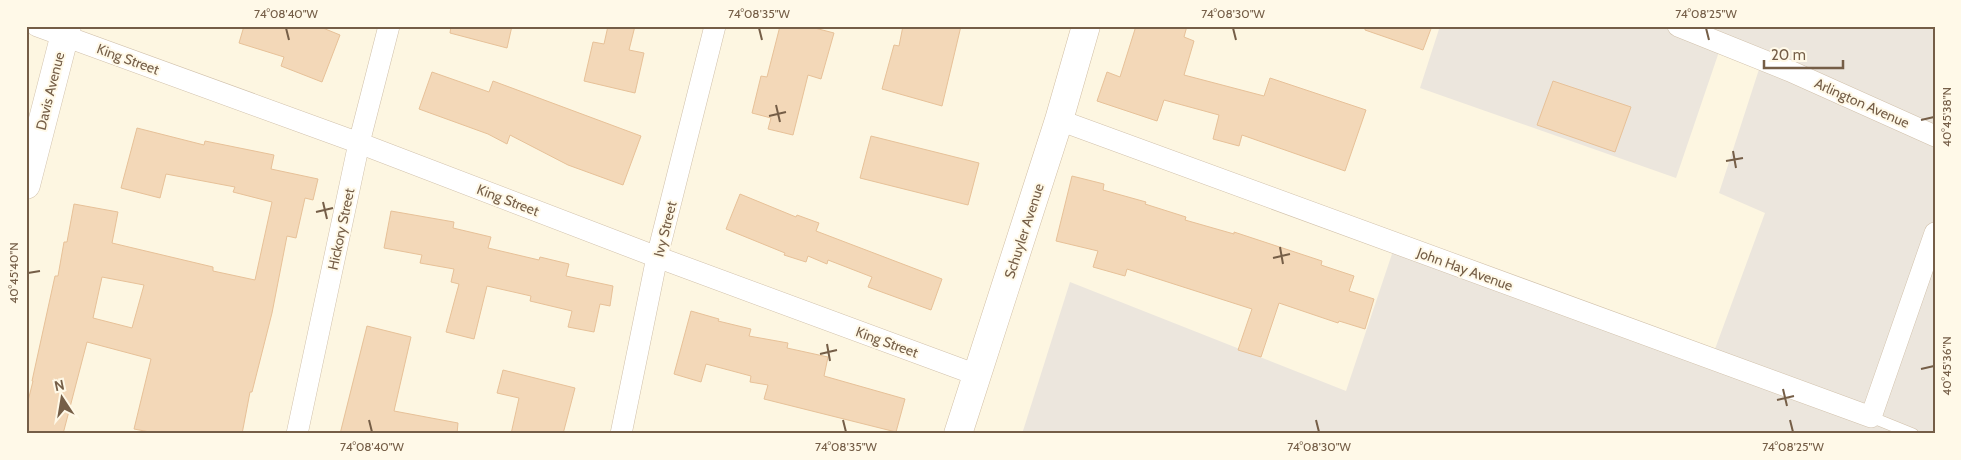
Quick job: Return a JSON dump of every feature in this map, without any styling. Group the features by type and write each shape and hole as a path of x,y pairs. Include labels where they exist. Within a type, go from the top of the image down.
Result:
{"main road":[{"name":"Schuyler Avenue","path":"958,434 1059,120 1086,26"},
{"name":"Davis Avenue","path":"26,185 66,31"}],"street":[{"name":"King Street","path":"37,26 66,31 657,257 978,375"},
{"name":"Hickory Street","path":"298,434 359,143 389,26"},
{"name":"Ivy Street","path":"621,434 657,257 716,26"},
{"name":"Arlington Avenue","path":"1684,27 1790,71 1935,136"},
{"name":"John Hay Avenue","path":"1059,120 1871,417"},
{"path":"1871,417 1935,233"}],"lane":[{"path":"1871,417 1912,434"}],"shaded area":[{"path":"1440,26 1935,26 1935,434 1022,434 1070,282 1346,391 1397,239 1715,349 1765,213 1719,193 1762,60 1723,40 1676,178 1420,88"}],"building":[{"path":"244,26 318,26 340,35 322,82 281,66 284,57 239,43"},
{"path":"451,26 512,26 507,48 450,33"},
{"path":"608,26 635,26 629,50 644,53 635,93 584,81 593,42 604,44"},
{"path":"780,26 807,26 834,33 821,79 808,75 793,135 768,129 771,118 752,113 761,76 767,77"},
{"path":"903,26 961,26 942,106 882,89 894,45 899,46"},
{"path":"1136,26 1187,26 1184,37 1194,41 1184,75 1264,96 1270,78 1366,110 1345,171 1242,135 1239,146 1213,139 1219,115 1164,100 1157,121 1097,101 1107,72 1120,77"},
{"path":"1365,26 1432,26 1423,50 1365,30"},
{"path":"432,72 489,92 493,81 641,136 623,185 568,165 510,135 507,144 488,134 419,109"},
{"path":"1553,81 1631,107 1615,152 1537,125"},
{"path":"137,128 204,145 205,141 274,155 271,169 318,179 313,200 305,198 296,238 287,236 272,313 252,392 250,392 242,434 160,434 134,429 151,359 87,342 63,434 26,434 26,409 55,276 58,276 64,242 67,242 74,204 118,212 112,243 213,267 213,271 255,280 272,202 233,192 235,187 166,174 160,198 121,188","holes":["102,277 144,285 132,328 93,318"]},
{"path":"871,136 979,163 968,205 860,178"},
{"path":"1072,176 1104,184 1103,190 1146,202 1145,204 1186,217 1185,220 1234,234 1234,232 1322,261 1321,265 1354,276 1349,291 1374,299 1365,329 1339,321 1338,323 1279,303 1261,357 1238,350 1252,309 1127,269 1125,276 1093,267 1098,251 1056,241"},
{"path":"740,194 796,217 797,215 819,223 816,231 942,279 931,310 868,287 872,277 828,260 827,264 808,256 806,262 784,255 785,253 726,229"},
{"path":"391,211 454,222 453,228 491,237 488,248 539,260 540,257 569,264 566,276 613,286 610,306 600,304 594,332 568,327 572,311 530,301 531,296 487,286 474,339 446,332 459,284 451,282 454,269 420,263 422,255 384,248"},
{"path":"691,311 719,319 718,321 751,329 749,336 788,343 787,348 828,357 824,376 905,399 896,432 764,399 768,385 750,382 751,376 706,364 701,382 674,374"},
{"path":"367,326 411,337 394,411 458,423 457,434 340,434"},
{"path":"503,370 575,388 563,434 511,434 519,398 497,393"}]}
